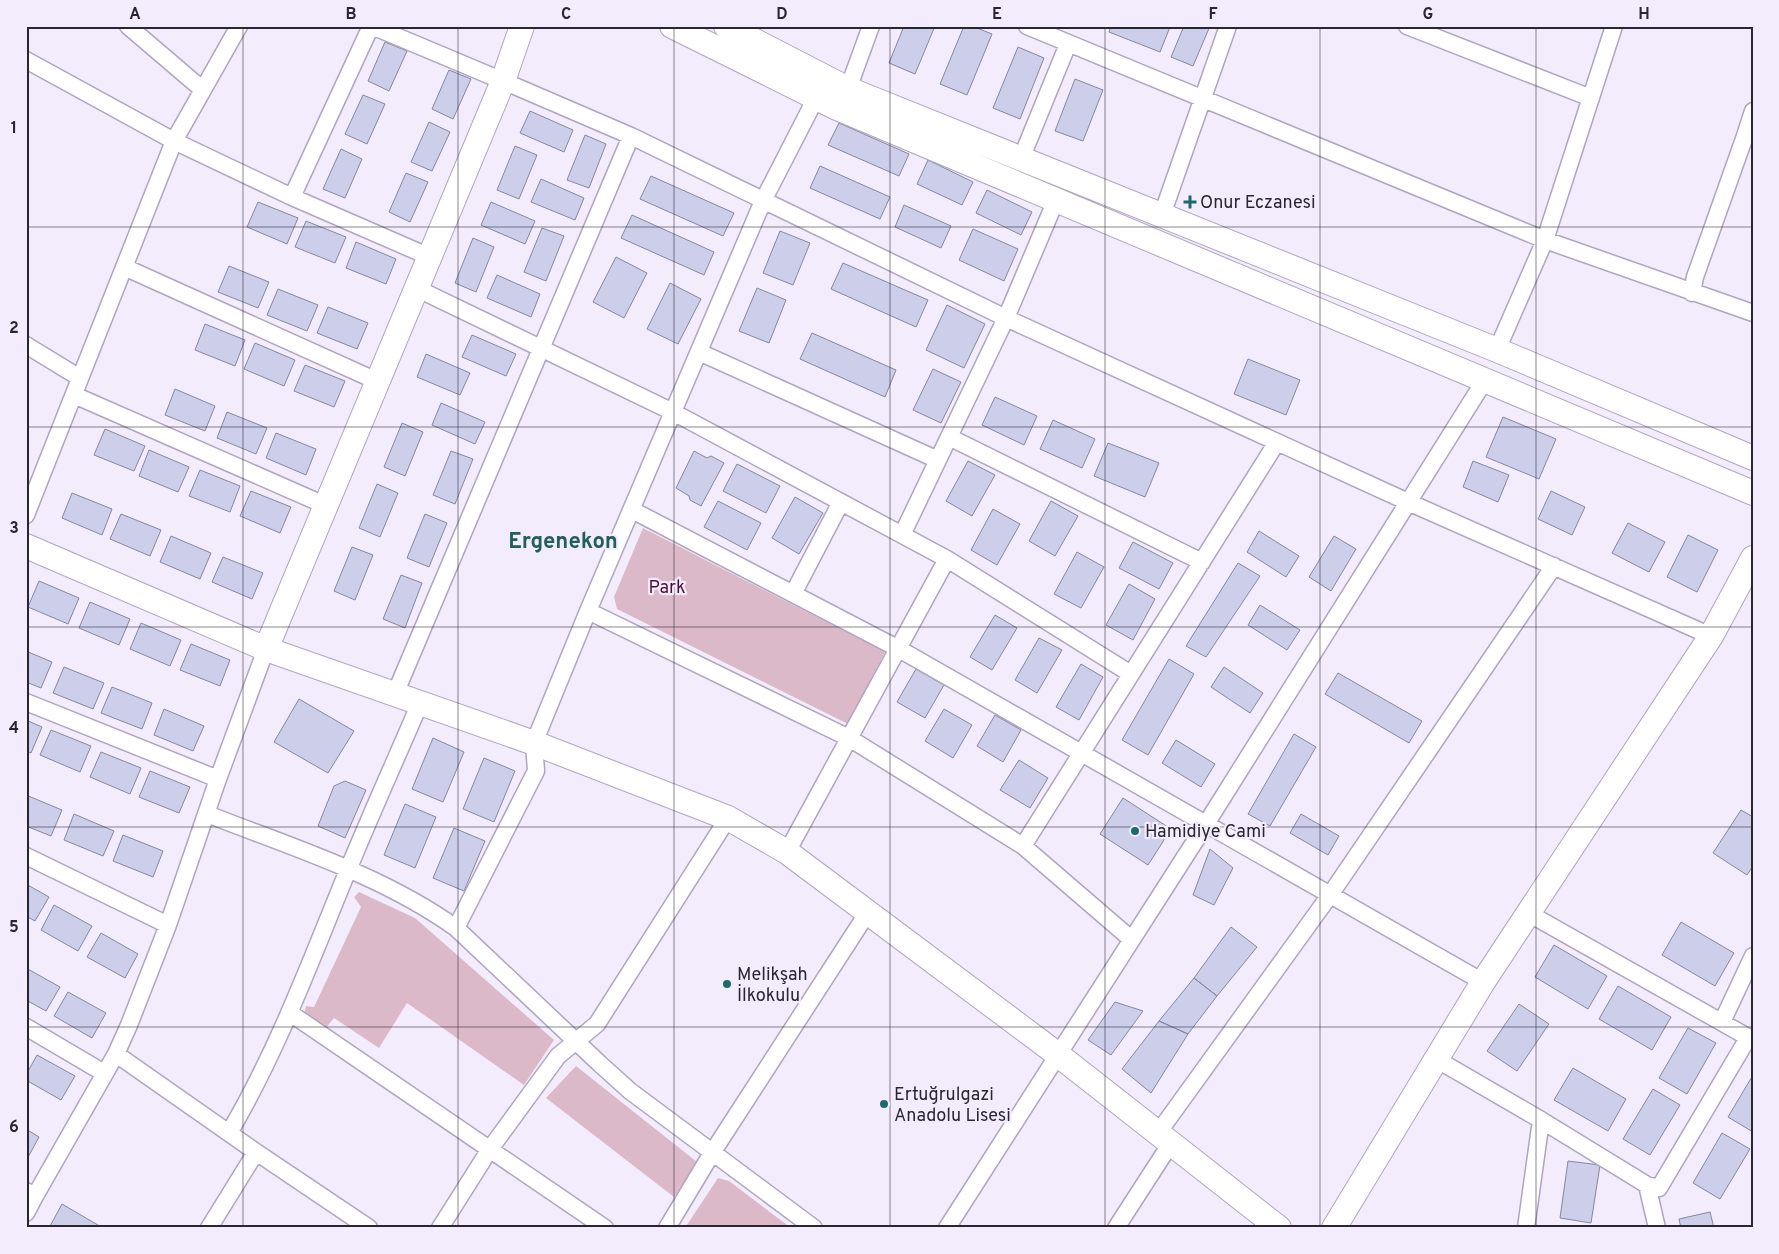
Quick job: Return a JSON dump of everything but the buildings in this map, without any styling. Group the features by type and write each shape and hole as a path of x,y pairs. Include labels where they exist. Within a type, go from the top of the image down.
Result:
{"street":[{"path":"128,26 203,90"},
{"path":"26,515 174,141 239,26"},
{"path":"292,197 372,26 631,136 1006,318 1408,502 1711,636"},
{"path":"672,26 832,93 1056,200 1753,492"},
{"path":"726,26 832,93 1021,158 1497,350 1753,458"},
{"path":"456,928 536,771 534,743 588,611 763,201 832,93 871,26"},
{"path":"1027,26 1545,240 1753,313"},
{"path":"1162,216 1204,100 1228,26"},
{"path":"1407,26 1591,98"},
{"path":"1497,350 1545,240 1614,26"},
{"path":"26,1214 31,1194 116,1054 129,1025 168,925 218,779 266,649 418,290 504,81 522,28"},
{"path":"1021,158 1068,44"},
{"path":"27,62 174,141 292,197 430,257"},
{"path":"1692,293 1695,277 1746,136 1753,111"},
{"path":"395,694 631,136"},
{"path":"902,535 1006,318 1056,200"},
{"path":"124,268 379,382"},
{"path":"418,290 673,412 947,559 1131,674"},
{"path":"26,345 80,378"},
{"path":"699,352 938,460"},
{"path":"946,1228 1206,824 1484,380"},
{"path":"74,395 327,506"},
{"path":"949,438 1202,562"},
{"path":"1023,846 1277,442"},
{"path":"793,594 841,502"},
{"path":"632,510 899,649 1483,982"},
{"path":"26,546 266,649 534,743 728,818 787,852 868,912 1057,1054 1279,1228"},
{"path":"1334,1228 1483,982 1711,636 1753,558"},
{"path":"787,852 947,559"},
{"path":"1116,1228 1165,1138 1554,566"},
{"path":"588,611 850,738 1023,846 1132,939"},
{"path":"26,702 218,779"},
{"path":"229,1133 251,1096 290,1013 348,869 420,703"},
{"path":"207,814 348,869 413,900 456,928 630,1090 814,1228"},
{"path":"440,1228 490,1149 558,1056 597,1024 728,818"},
{"path":"26,856 168,925"},
{"path":"668,1228 712,1153 868,912"},
{"path":"1436,1059 1647,1185 1659,1188 1751,1039 1528,913"},
{"path":"1722,1022 1753,956"},
{"path":"290,1013 605,1228"},
{"path":"26,1027 104,1073"},
{"path":"116,1054 369,1228"},
{"path":"1526,1228 1541,1120"},
{"path":"209,1228 256,1152"},
{"path":"1647,1185 1657,1228"}],"green space":[{"name":"Park","path":"643,528 885,652 848,724 617,609 614,597"},
{"path":"359,892 415,918 554,1040 524,1085 407,1003 379,1048 334,1018 325,1029 304,1015 306,1006 314,1007 361,907 354,897"},
{"path":"576,1066 697,1162 674,1197 546,1098"},
{"path":"718,1178 729,1181 791,1228 685,1228"}],"place":[{"name":"Onur Eczanesi","path":"1190,202"},
{"name":"Hamidiye Cami","path":"1135,831"},
{"name":"Melikşah İlkokulu","path":"727,984"},
{"name":"Ertuğrulgazi Anadolu Lisesi","path":"884,1104"}],"district":[{"name":"Ergenekon","path":"563,540"}]}
